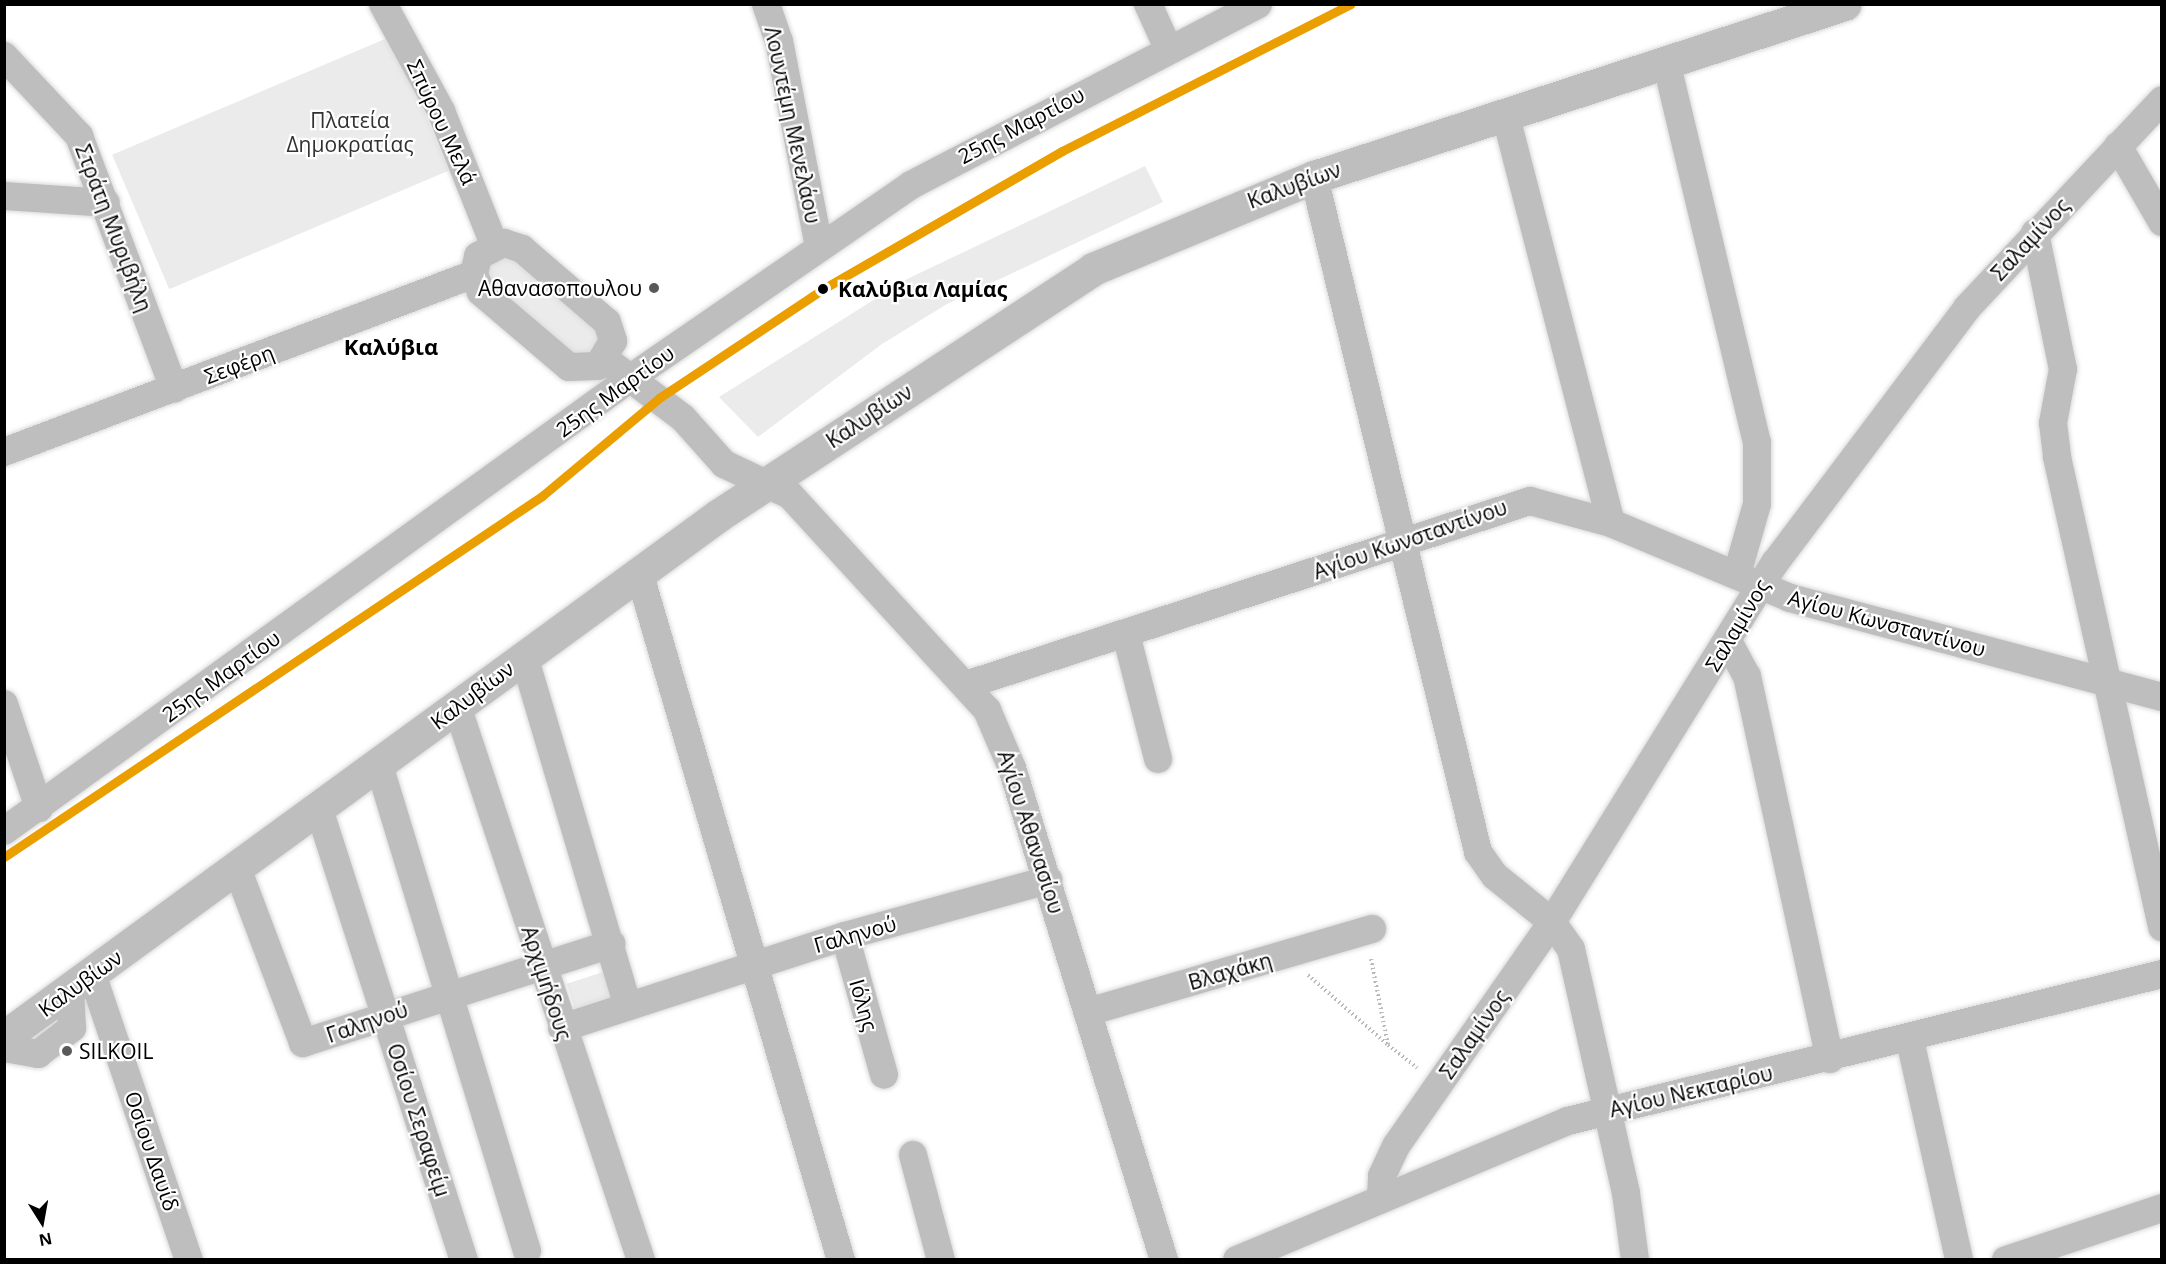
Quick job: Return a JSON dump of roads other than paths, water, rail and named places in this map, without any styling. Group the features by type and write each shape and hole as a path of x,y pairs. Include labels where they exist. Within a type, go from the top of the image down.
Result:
{"main road":[{"name":"Καλυβίων","path":"4,1037 319,809 639,572 768,482 1093,269 1314,177 1845,4"}],"street":[{"name":"Σπύρου Μελά","path":"383,4 441,111 494,244"},
{"name":"Λουντέμη Μενελάου","path":"766,4 779,41 819,246"},
{"path":"1148,4 1168,48"},
{"name":"25ης Μαρτίου","path":"4,831 39,808 632,377 819,246 969,151 1258,4"},
{"name":"Στράτη Μυριβήλη","path":"4,56 79,136 174,389"},
{"path":"1666,61 1757,443 1757,504 1749,580"},
{"name":"Σαλαμίνος","path":"1381,1197 1387,1162 1552,922 1728,641 1749,580 1913,375 2035,233 2162,100"},
{"path":"1505,113 1611,523"},
{"path":"2118,146 2162,222"},
{"path":"1314,177 1480,859 1552,922 1571,949 1606,1110 1635,1260"},
{"path":"4,196 106,203"},
{"path":"2035,233 2063,369 2053,423 2057,457 2103,683 2162,927"},
{"path":"494,244 522,249 600,315 614,341 606,360 589,370 569,367 481,292 474,274 478,256 494,244"},
{"name":"Σεφέρη","path":"4,452 474,274"},
{"name":"Αγίου Αθανασίου","path":"606,360 632,377 683,418 724,464 768,482 795,500 877,594 969,684 987,710 1012,768 1164,1260"},
{"name":"Αγίου Κωνσταντίνου","path":"969,684 1530,501 1611,523 1749,580 2103,683 2162,697"},
{"path":"639,572 840,1260"},
{"path":"1126,634 1158,759"},
{"path":"1728,641 1747,676 1830,1059"},
{"path":"524,656 627,1004"},
{"path":"4,704 39,808"},
{"name":"Αρχιμήδους","path":"457,706 562,1028 641,1260"},
{"path":"379,765 527,1251"},
{"name":"Οσίου Σεραφείμ","path":"319,809 464,1260"},
{"name":"Γαληνού","path":"237,868 298,1040 307,1043 541,964 611,944"},
{"name":"Γαληνού","path":"562,1028 627,1004 845,936 1048,880"},
{"name":"Βλαχάκη","path":"1088,1012 1366,931"},
{"name":"Ιόλης","path":"845,936 884,1075"},
{"name":"Αγίου Νεκταρίου","path":"1237,1260 1530,1135 1606,1110 1910,1040 2162,974"},
{"path":"4,1048 38,1054 72,1028 81,982"},
{"name":"Οσίου Δαυίδ","path":"81,982 189,1260"},
{"path":"1910,1040 1959,1260"},
{"path":"913,1155 942,1260"},
{"path":"2006,1260 2162,1208"}],"place":[{"name":"Αθανασοπουλου","path":"654,288"},
{"name":"Καλύβια Λαμίας","path":"823,289"},
{"name":"SILKOIL","path":"67,1051"}],"district":[{"name":"Καλύβια","path":"391,347"}],"park label":[{"name":"Πλατεία Δημοκρατίας","path":"350,132"}]}
